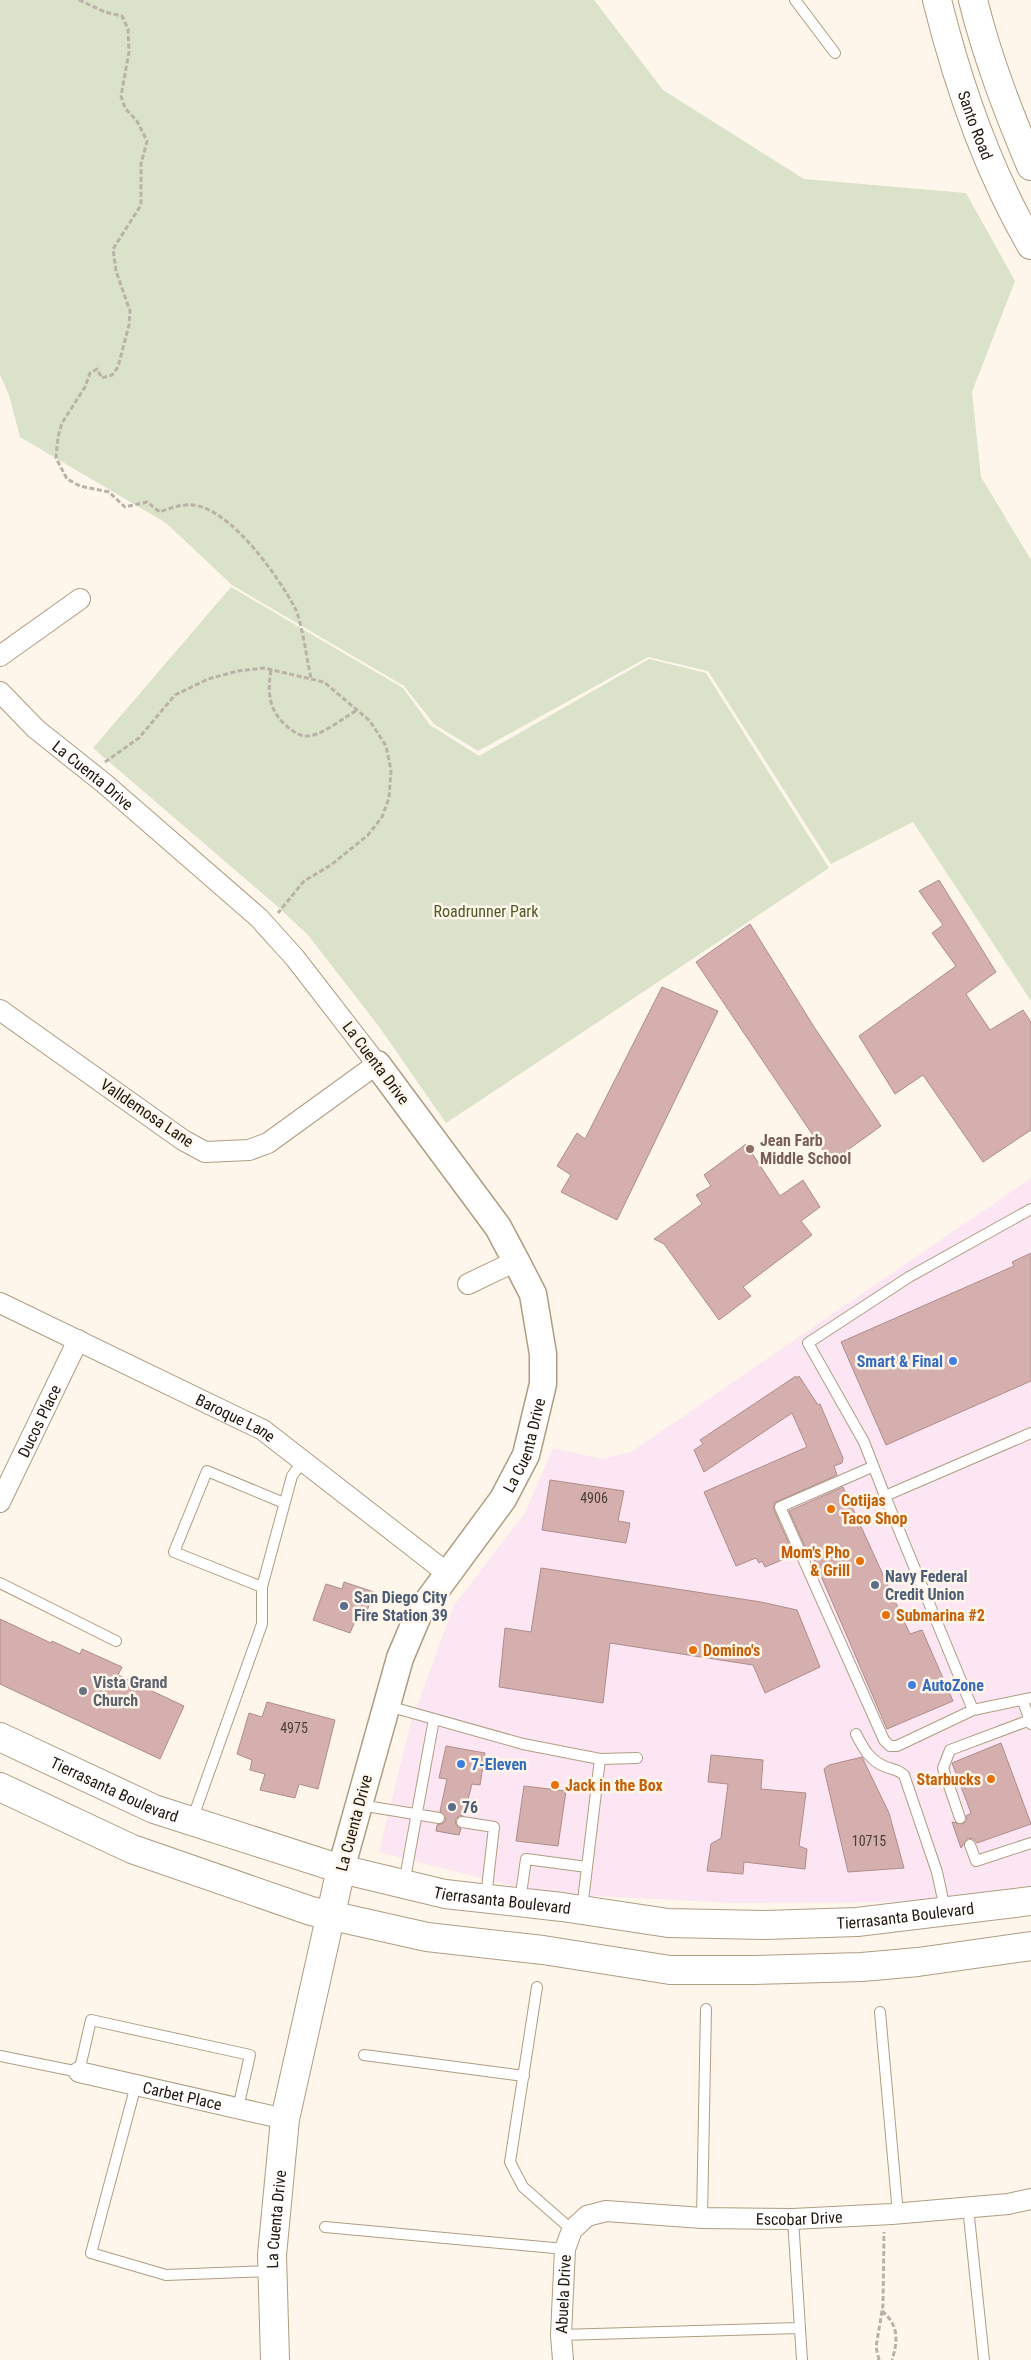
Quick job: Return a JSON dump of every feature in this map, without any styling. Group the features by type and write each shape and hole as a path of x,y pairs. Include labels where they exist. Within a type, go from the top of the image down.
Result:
{"main road":[{"name":"Santo Road","path":"937,0 973,120 1013,214 1031,245"},
{"name":"Santo Road","path":"973,0 980,30 1004,101 1031,166"},
{"name":"Tierrasanta Boulevard","path":"0,1737 154,1809 342,1869 445,1894 668,1922 764,1925 857,1922 946,1913 1031,1901"},
{"path":"0,1787 132,1849 311,1911 427,1936 543,1950 670,1970 862,1967 918,1962 1031,1946"},
{"name":"La Cuenta Drive","path":"275,2360 272,2255 285,2119 330,1914 342,1869"}],"street":[{"path":"0,656 80,599"},
{"name":"La Cuenta Drive","path":"0,692 36,729 92,774 268,928 295,958 377,1064 498,1227 533,1294 543,1354 543,1384 526,1455 503,1499 419,1613 400,1658 342,1869"},
{"name":"Valldemosa Lane","path":"0,1010 183,1140 205,1152 249,1150 268,1143 377,1064"},
{"path":"468,1284 516,1262"},
{"name":"Baroque Lane","path":"0,1303 262,1430 447,1573"},
{"name":"Ducos Place","path":"0,1502 78,1340"},
{"name":"Carbet Place","path":"79,2072 285,2119"},
{"name":"Escobar Drive","path":"572,2230 587,2216 606,2211 702,2218 793,2219 890,2214 1008,2204 1031,2199"},
{"name":"Abuela Drive","path":"563,2360 561,2335 565,2249 572,2230"}],"lane":[{"path":"795,0 835,53"},
{"path":"973,1710 872,1467 864,1442 808,1343 909,1277 1031,1208"},
{"path":"885,1496 1031,1433"},
{"path":"192,1821 262,1624 262,1586 292,1476 303,1461"},
{"path":"872,1467 780,1507 872,1714 884,1740 890,1746 897,1746 973,1710 1027,1699 1030,1722 950,1750 943,1768 960,1818"},
{"path":"262,1586 174,1552 207,1471 284,1503"},
{"path":"0,1583 116,1641"},
{"path":"386,1706 522,1744 600,1759 638,1758"},
{"path":"404,1885 434,1719"},
{"path":"856,1734 867,1755 885,1767 898,1769 904,1775 937,1872 946,1913"},
{"path":"582,1910 600,1759"},
{"path":"360,1805 439,1818"},
{"path":"462,1822 494,1828 485,1898"},
{"path":"970,1845 976,1861 1031,1843"},
{"path":"520,1902 526,1859 587,1867"},
{"path":"537,1987 510,2162 523,2187 572,2230"},
{"path":"702,2218 706,2009"},
{"path":"880,2012 890,2214"},
{"path":"0,2056 79,2072 91,2020 250,2055 238,2108"},
{"path":"364,2054 524,2076"},
{"path":"136,2085 91,2253 166,2275 273,2271"},
{"path":"968,2207 984,2360"},
{"path":"793,2219 802,2360"},
{"path":"325,2227 565,2249"},
{"path":"561,2335 800,2328"}],"path":[{"path":"79,0 105,12 122,16 128,29 129,52 121,96 125,108 137,121 147,141 141,164 141,205 113,249 116,271 130,311 129,325 118,368 112,375 102,378 97,369 90,373 85,388 62,423 58,437 56,458 67,479 80,486 108,492 125,507 147,502 160,512 172,507 194,505 219,516 252,545 295,609 311,678"},
{"path":"92,774 113,755 139,738 175,695 208,679 238,671 264,668 324,682 370,721 386,746 391,770 389,798 382,817 368,835 331,865 304,881 288,899 268,928"},
{"path":"271,670 268,686 270,703 278,718 297,734 307,736 318,733 357,710"},
{"path":"879,2360 876,2347 882,2311 884,2241 890,2214"},
{"path":"882,2311 893,2324 897,2337 892,2360"}],"shaded area":[{"path":"1031,1178 1031,1887 908,1902 733,1903 539,1893 379,1852 410,1725 454,1605 525,1513 553,1448 602,1459 631,1452"}],"green space":[{"path":"0,0 594,0 663,90 804,179 966,193 1015,281 972,392 981,477 1031,560 1031,1001 913,822 831,864 708,671 648,657 478,751 434,724 404,686 232,585 166,523 20,437 9,395 0,375"},
{"name":"Roadrunner Park","path":"231,587 403,688 430,725 479,756 649,659 706,673 829,868 446,1123 380,1028 308,935 277,906 93,748"}],"building":[{"path":"939,880 996,972 966,994 990,1030 1023,1010 1031,1022 1031,1130 983,1162 923,1075 895,1094 859,1036 956,966 932,933 943,925 919,891"},
{"path":"750,924 816,1030 881,1126 831,1162 696,962"},
{"path":"662,987 718,1011 617,1220 561,1192 571,1175 557,1166 577,1133 585,1139"},
{"path":"746,1144 780,1196 803,1180 820,1207 801,1221 812,1235 743,1287 751,1296 719,1320 664,1244 654,1239 702,1204 696,1195 711,1186 704,1175"},
{"path":"1031,1253 1031,1381 886,1445 841,1342 1014,1266 1012,1262"},
{"path":"796,1376 797,1378 799,1376 818,1405 820,1404 843,1458 842,1463 834,1466 837,1475 774,1503 774,1510 794,1555 765,1567 762,1561 759,1563 756,1558 736,1566 704,1492 807,1447 792,1413 704,1472 694,1450 703,1444 700,1440"},
{"path":"550,1480 624,1491 618,1521 630,1523 626,1543 542,1530"},
{"path":"843,1487 910,1634 922,1630 953,1701 887,1729 809,1548 806,1549 789,1511"},
{"path":"541,1568 761,1602 797,1610 820,1667 765,1693 753,1665 610,1643 603,1703 499,1687 505,1628 531,1632"},
{"name":"San Diego City Fire Station 39","path":"344,1582 374,1592 363,1622 356,1619 350,1633 313,1620 326,1584 342,1589"},
{"path":"0,1619 51,1643 52,1641 80,1654 82,1649 122,1667 118,1675 184,1706 160,1759 0,1684"},
{"path":"267,1702 335,1720 318,1789 299,1784 295,1798 260,1790 265,1774 250,1770 252,1760 237,1754 249,1713 262,1717"},
{"path":"1001,1743 1031,1824 977,1843 974,1839 968,1838 961,1848 952,1822 963,1824 967,1820 966,1816 971,1813 952,1763"},
{"path":"446,1746 485,1753 480,1785 472,1784 464,1815 459,1816 455,1820 456,1825 461,1829 459,1835 436,1831 437,1825 444,1823 446,1819 440,1811 447,1779 439,1778"},
{"path":"711,1755 763,1760 761,1789 806,1793 799,1846 807,1849 805,1869 744,1862 743,1874 707,1871 711,1844 721,1838 728,1784 708,1782"},
{"path":"862,1757 889,1813 904,1868 848,1872 824,1769 829,1765"},
{"path":"524,1786 566,1791 558,1846 516,1841"}],"place":[{"name":"Jean Farb Middle School","path":"750,1149"},
{"name":"Smart & Final","path":"953,1361"},
{"name":"Cotijas Taco Shop","path":"831,1509"},
{"name":"Mom's Pho & Grill","path":"860,1561"},
{"name":"Navy Federal Credit Union","path":"875,1585"},
{"name":"San Diego City Fire Station 39","path":"344,1606"},
{"name":"Submarina #2","path":"886,1615"},
{"name":"Domino's","path":"693,1650"},
{"name":"AutoZone","path":"912,1685"},
{"name":"Vista Grand Church","path":"83,1691"},
{"name":"7-Eleven","path":"461,1764"},
{"name":"Starbucks","path":"991,1779"},
{"name":"Jack in the Box","path":"555,1785"},
{"name":"76","path":"452,1807"}]}
